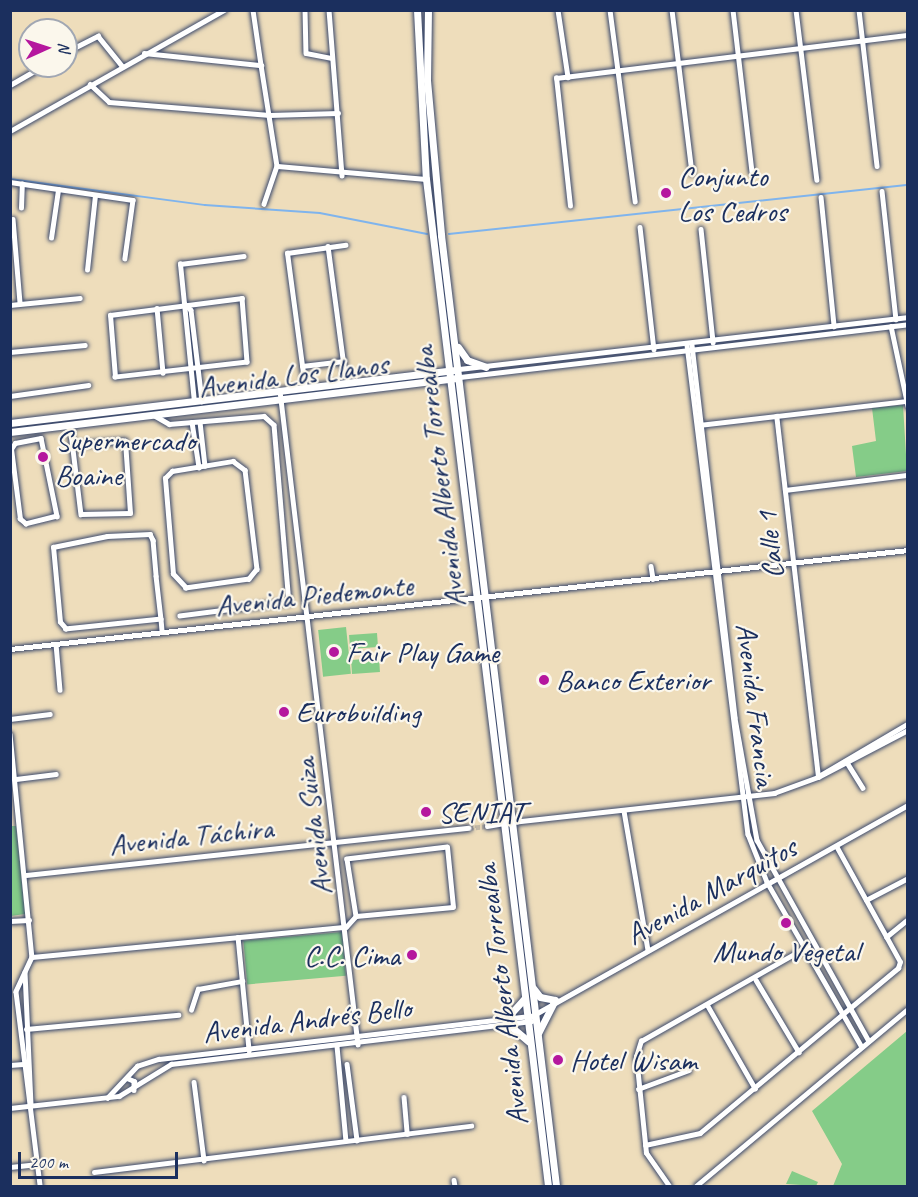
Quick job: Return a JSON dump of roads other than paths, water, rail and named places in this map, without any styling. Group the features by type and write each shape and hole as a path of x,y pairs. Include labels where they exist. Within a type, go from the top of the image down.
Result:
{"main road":[{"name":"Avenida Alberto Torrealba","path":"417,10 426,179 477,600 532,985 531,1045 548,1186"},
{"name":"Avenida Alberto Torrealba","path":"428,10 430,122 486,599 525,996 537,1036 556,1186"},
{"path":"456,342 465,358 486,367"},
{"name":"Avenida Los Llanos","path":"10,432 459,373"},
{"name":"Avenida Los Llanos","path":"10,423 198,401 281,395 305,388 450,375"},
{"path":"532,985 540,997 555,1000 537,1036"},
{"path":"525,996 507,1022 531,1045"}],"street":[{"path":"10,131 144,53 224,10"},
{"path":"253,10 277,166 264,204"},
{"path":"305,10 306,53 331,58"},
{"path":"329,10 342,175"},
{"path":"558,10 568,77"},
{"path":"610,10 635,201"},
{"path":"672,10 692,173"},
{"path":"733,10 752,172"},
{"path":"796,10 817,180"},
{"path":"859,10 877,166"},
{"path":"570,206 556,78 908,35"},
{"path":"78,46 98,36 122,66"},
{"path":"144,53 261,65"},
{"path":"90,84 109,102 269,115 338,113"},
{"path":"277,166 342,175 426,179"},
{"path":"10,182 133,200 125,258"},
{"path":"21,208 22,184"},
{"path":"51,238 58,190"},
{"path":"882,192 896,319"},
{"path":"87,270 95,195"},
{"path":"821,197 834,326"},
{"path":"13,219 20,303"},
{"path":"640,227 654,349"},
{"path":"701,229 713,342"},
{"path":"305,388 287,253 345,245"},
{"path":"328,246 345,374"},
{"path":"198,401 191,370 180,264 244,256"},
{"path":"10,305 80,298"},
{"path":"243,301 249,361 191,370 115,377 107,319 185,304 243,301"},
{"path":"185,304 198,369 198,401"},
{"path":"157,308 163,373"},
{"name":"Avenida Los Llanos","path":"459,373 486,367 654,349 690,348 713,342 908,317"},
{"name":"Avenida Los Llanos","path":"459,373 908,324"},
{"path":"700,425 906,404 891,326"},
{"path":"10,352 85,345"},
{"name":"Avenida Francia","path":"690,348 743,796 767,882 809,946"},
{"path":"303,366 344,361"},
{"path":"10,396 88,386"},
{"name":"Avenida Suiza","path":"281,395 346,927 358,1044"},
{"path":"152,414 169,424 270,418 280,488 289,602 180,616"},
{"name":"Calle 1","path":"776,416 818,777"},
{"path":"192,422 202,466"},
{"path":"200,422 202,466"},
{"path":"70,425 83,516 130,513 125,441 73,445"},
{"path":"25,430 26,440"},
{"path":"41,438 46,442 57,513 51,521 28,524 20,519 11,449 26,440 41,438"},
{"path":"233,461 244,468 257,569 249,579 186,588 173,574 164,480 172,471 202,466 233,461"},
{"path":"785,490 908,475"},
{"path":"280,488 292,486"},
{"path":"161,620 66,630 58,611 53,547 108,536 150,534 161,620 162,631"},
{"name":"Avenida Piedemonte","path":"10,649 308,615 477,600 908,550"},
{"path":"651,566 653,579"},
{"path":"56,644 60,690"},
{"path":"10,719 50,714"},
{"path":"487,825 789,790 818,777 908,724"},
{"path":"828,771 848,764 908,730"},
{"path":"10,734 16,779 14,795 26,875 32,957 13,992 23,1064 32,1106"},
{"path":"848,764 863,788"},
{"path":"16,779 56,774"},
{"name":"Avenida Francia","path":"743,796 774,879 862,1047"},
{"name":"Avenida Marquitos","path":"531,1017 555,1000 908,805"},
{"path":"624,810 648,950"},
{"name":"Avenida Táchira","path":"26,875 469,828"},
{"path":"645,1145 700,1133 846,1014 900,962 836,846"},
{"path":"32,957 346,927 356,916 453,907 447,847 347,859 356,916"},
{"path":"866,900 908,878"},
{"path":"886,936 908,919"},
{"path":"10,921 29,920"},
{"path":"238,937 249,1050"},
{"path":"669,1186 650,1164 645,1145 638,1089 641,1041 756,980 809,946"},
{"path":"25,968 26,1029 31,1063 32,1106 40,1186"},
{"path":"756,980 799,1052"},
{"path":"190,1010 198,989 242,981"},
{"path":"708,1006 755,1088"},
{"path":"696,1186 908,1009"},
{"path":"26,1029 178,1014"},
{"name":"Avenida Francia","path":"846,1014 869,1041"},
{"name":"Avenida Andrés Bello","path":"10,1108 126,1094 167,1065 358,1044 531,1017"},
{"name":"Avenida Andrés Bello","path":"107,1098 127,1078 153,1060 357,1036 507,1022"},
{"path":"335,1039 340,1065 346,1142"},
{"path":"10,1065 31,1063"},
{"path":"347,1064 357,1140"},
{"path":"638,1089 689,1070"},
{"path":"127,1078 134,1081 134,1090"},
{"path":"194,1082 204,1160"},
{"path":"122,1084 126,1094"},
{"path":"404,1097 407,1134"},
{"path":"94,1172 471,1126"},
{"path":"10,1167 38,1164"},
{"path":"454,1180 455,1186"}],"waterway":[{"path":"10,179 205,205 320,213 427,234"},
{"path":"449,234 908,185"}],"tunnel":[{"path":"469,828 487,826"}],"place":[{"name":"Conjunto Los Cedros","path":"666,193"},
{"name":"Supermercado Boaine","path":"43,457"},
{"name":"Fair Play Game","path":"334,652"},
{"name":"Banco Exterior","path":"544,680"},
{"name":"Eurobuilding","path":"284,712"},
{"name":"SENIAT","path":"426,812"},
{"name":"Mundo Vegetal","path":"786,923"},
{"name":"C.C. Cima","path":"412,955"},
{"name":"Hotel Wisam","path":"558,1060"}]}
